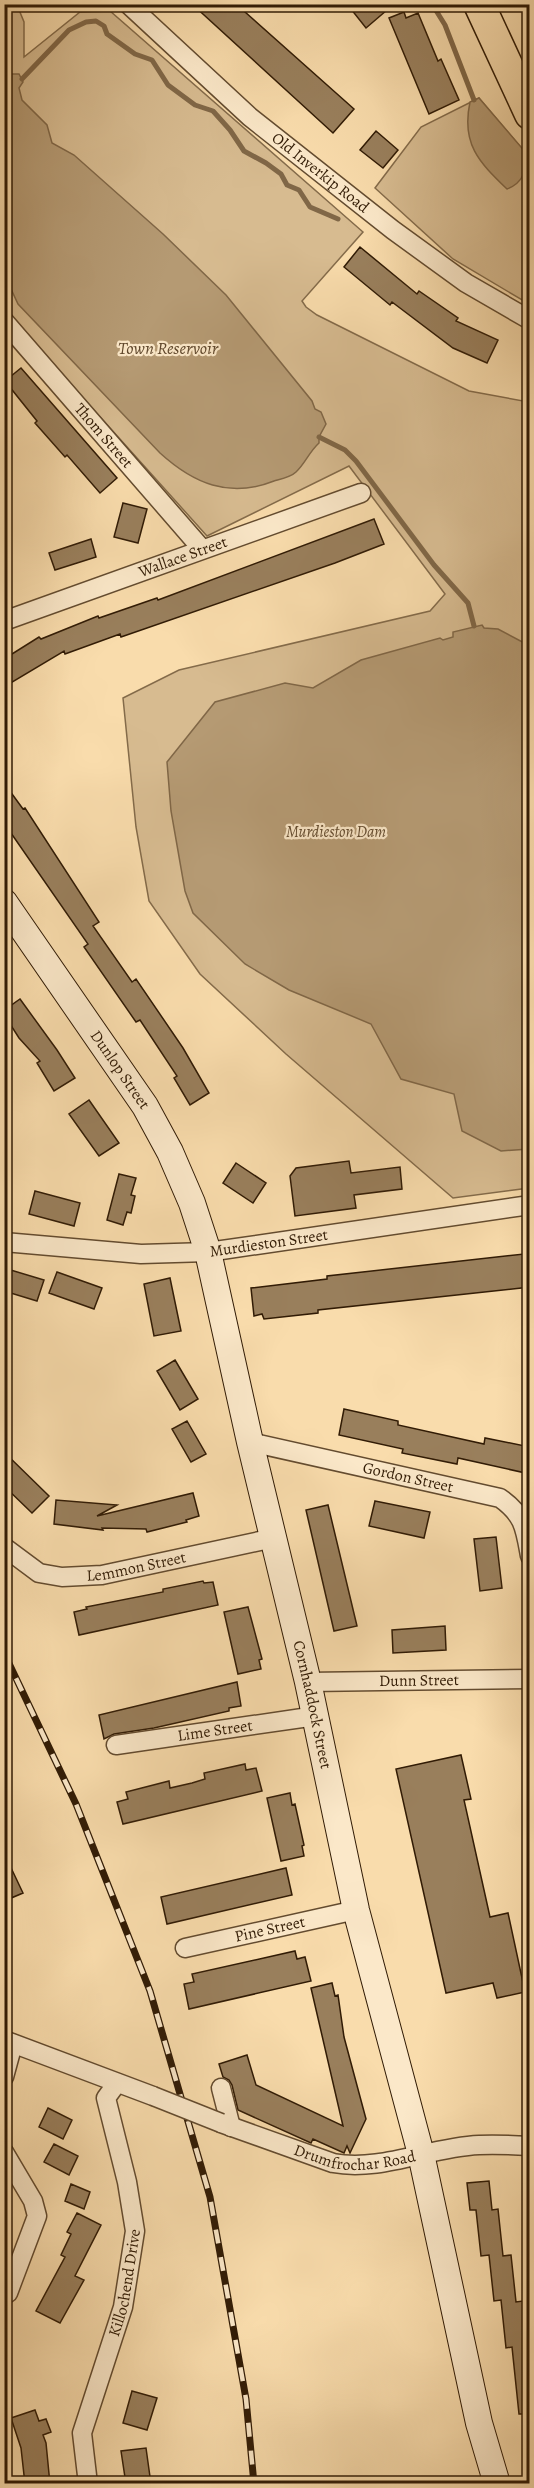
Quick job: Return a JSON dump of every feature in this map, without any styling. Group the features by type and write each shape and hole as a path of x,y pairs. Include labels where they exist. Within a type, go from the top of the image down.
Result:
{"highway":[{"path":"479,4 530,114"}],"main road":[{"name":"Dunlop Street","path":"4,902 145,1106 170,1152 192,1203 208,1252"},
{"name":"Cornhaddock Street","path":"208,1252 250,1442 316,1716 356,1910 421,2154"},
{"name":"Drumfrochar Road","path":"421,2154 479,2423 497,2484"}],"street":[{"name":"Old Inverkip Road","path":"128,4 250,117 393,230 466,283 530,320"},
{"name":"Thom Street","path":"4,321 202,549"},
{"name":"Wallace Street","path":"5,620 361,492"},
{"name":"Murdieston Street","path":"4,1242 141,1254 208,1252 530,1205"},
{"name":"Gordon Street","path":"250,1442 500,1498 514,1508 524,1524 530,1556"},
{"name":"Lemmon Street","path":"4,1547 39,1573 62,1577 102,1575 274,1538"},
{"name":"Dunn Street","path":"308,1682 530,1679"},
{"name":"Lime Street","path":"116,1745 316,1716"},
{"name":"Pine Street","path":"185,1948 356,1910"},
{"name":"Drumfrochar Road","path":"9,2042 226,2125 333,2163 348,2166 387,2162 421,2154"},
{"path":"4,2077 9,2042"},
{"name":"Killochend Drive","path":"88,2484 82,2433 123,2307 135,2231 127,2182 106,2098 117,2083"},
{"path":"220,2088 226,2125"},
{"path":"421,2154 478,2145 530,2146"},
{"path":"4,2152 33,2200 37,2216 8,2293"}],"green space":[{"name":"Murdieston Dam","path":"4,5 17,5 24,22 24,57 80,12 110,11 363,232 302,301 306,307 317,315 469,391 529,402 529,1188 453,1198 286,1054 200,974 149,901 136,827 123,698 179,670 430,611 445,594 349,466 207,536 5,311"},
{"path":"479,98 529,157 529,304 453,259 375,188 421,127"}],"water":[{"name":"Town Reservoir","path":"5,74 19,74 23,82 19,88 22,100 47,125 52,143 74,155 163,234 226,295 312,401 315,409 321,412 326,424 319,437 319,443 294,474 258,486 227,488 212,485 185,473 160,453 18,304 5,276"},
{"path":"479,98 527,154 523,175 517,183 507,189 481,161 470,141 468,117 470,102"},
{"path":"482,625 484,628 498,629 530,646 529,1149 501,1151 462,1131 454,1094 401,1079 371,1024 289,990 245,964 193,913 185,891 171,811 167,762 215,702 285,683 313,688 361,660 440,638 443,640 453,637 453,632"}],"building":[{"path":"192,4 236,4 354,109 333,133"},
{"path":"347,4 394,4 366,28"},
{"path":"404,12 406,18 418,13 438,61 441,59 459,100 429,114 389,18"},
{"path":"376,131 398,150 383,168 360,150"},
{"path":"360,247 417,294 419,291 458,318 456,321 498,340 487,363 453,348 392,302 390,305 344,267"},
{"path":"21,368 117,478 100,493 35,423 37,421 5,381"},
{"path":"123,503 147,509 138,543 114,537"},
{"path":"374,519 384,544 121,637 120,634 65,654 64,651 4,687 4,659 39,637 41,639 98,616 99,618 157,598 158,600"},
{"path":"91,539 96,557 55,570 49,553"},
{"path":"4,783 23,809 25,808 99,922 93,926 132,982 136,979 183,1048 209,1093 190,1105 174,1078 177,1076 140,1020 136,1022 84,947 88,944 4,823"},
{"path":"20,999 75,1078 54,1091 37,1063 40,1061 19,1038 5,1016 9,1013 6,1009"},
{"path":"89,1100 119,1143 99,1156 69,1114"},
{"path":"349,1161 351,1173 400,1167 402,1189 354,1195 356,1208 295,1216 290,1176 296,1168"},
{"path":"236,1163 266,1183 253,1203 223,1183"},
{"path":"119,1174 136,1178 131,1195 135,1196 131,1213 127,1212 123,1225 107,1220"},
{"path":"35,1191 80,1203 74,1226 29,1214"},
{"path":"524,1254 524,1257 530,1256 530,1287 318,1310 318,1313 264,1319 262,1314 254,1316 251,1288 327,1279 327,1276"},
{"path":"4,1268 44,1280 37,1301 4,1291"},
{"path":"57,1272 102,1288 94,1309 49,1293"},
{"path":"170,1278 181,1331 154,1336 144,1284"},
{"path":"175,1360 198,1399 180,1410 157,1371"},
{"path":"344,1409 398,1421 398,1425 484,1444 485,1438 530,1447 530,1474 458,1458 457,1464 402,1453 403,1449 339,1435"},
{"path":"187,1421 206,1454 191,1462 172,1429"},
{"path":"4,1452 49,1496 32,1513 4,1486"},
{"path":"193,1493 199,1516 186,1520 187,1522 147,1532 146,1529 102,1528 103,1530 54,1524 56,1500 117,1505 97,1516"},
{"path":"375,1501 430,1512 424,1538 369,1526"},
{"path":"328,1505 357,1626 334,1631 306,1510"},
{"path":"496,1537 502,1588 480,1591 474,1539"},
{"path":"203,1581 204,1583 213,1582 218,1605 79,1635 74,1612 87,1609 86,1607 163,1592 163,1589"},
{"path":"248,1607 262,1659 259,1660 261,1669 238,1674 224,1612"},
{"path":"445,1626 446,1650 393,1653 392,1630"},
{"path":"237,1682 241,1706 229,1708 229,1711 154,1728 114,1734 104,1739 99,1715"},
{"path":"461,1755 471,1799 464,1800 490,1917 508,1913 525,1992 497,1998 493,1983 446,1993 396,1769"},
{"path":"245,1764 246,1770 256,1768 262,1791 123,1824 117,1802 128,1799 126,1792 169,1781 170,1788 192,1783 205,1779 204,1773"},
{"path":"290,1793 292,1805 295,1804 304,1845 302,1846 304,1856 281,1861 267,1798"},
{"path":"4,1853 23,1893 4,1901"},
{"path":"286,1868 292,1895 167,1924 161,1897"},
{"path":"295,1951 297,1959 305,1957 311,1981 189,2009 184,1984 194,1982 192,1974"},
{"path":"332,1983 335,1996 338,1995 344,2037 366,2119 350,2153 347,2146 344,2153 313,2139 311,2143 238,2110 232,2085 223,2077 219,2064 247,2055 256,2085 343,2126 311,1988"},
{"path":"48,2108 72,2120 63,2139 39,2127"},
{"path":"54,2144 78,2156 69,2175 44,2162"},
{"path":"489,2181 492,2210 498,2209 503,2256 511,2255 516,2302 523,2301 528,2348 530,2348 530,2414 519,2414 512,2347 506,2348 501,2300 494,2301 489,2255 481,2256 476,2210 470,2210 467,2183"},
{"path":"71,2184 90,2192 84,2209 65,2201"},
{"path":"77,2213 101,2225 75,2276 84,2280 60,2323 36,2311 65,2257 61,2255 71,2234 67,2232"},
{"path":"132,2391 157,2398 147,2430 123,2423"},
{"path":"35,2410 39,2421 46,2419 51,2432 43,2435 46,2443 50,2484 25,2484 21,2448 11,2418"},
{"path":"146,2448 151,2484 126,2484 121,2451"}],"waterway":[{"path":"432,4 445,25 474,100"},
{"path":"22,79 69,30 86,22 96,21 104,26 107,34 135,54 152,60 168,85 195,105 213,111 244,151 281,174 287,185 299,190 310,207 338,219"},
{"path":"319,437 345,450 356,461 434,565 468,603 474,626"}],"railway":[{"path":"4,1653 76,1804 150,1991 210,2197 246,2399 254,2484"}]}
